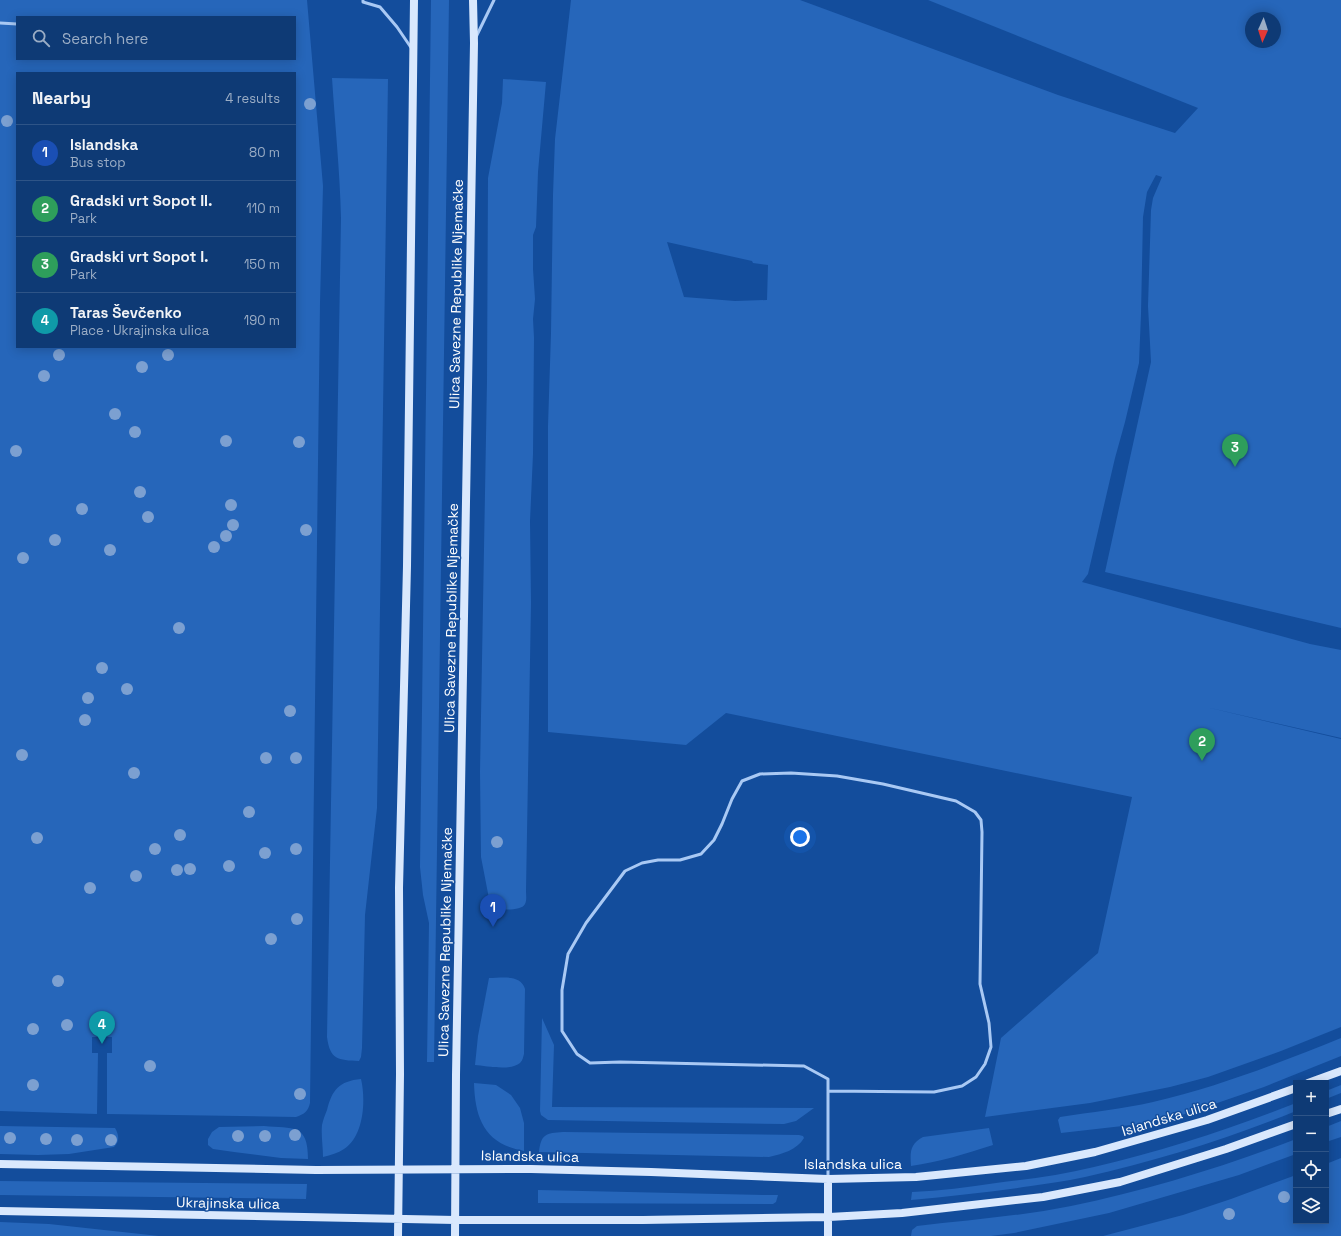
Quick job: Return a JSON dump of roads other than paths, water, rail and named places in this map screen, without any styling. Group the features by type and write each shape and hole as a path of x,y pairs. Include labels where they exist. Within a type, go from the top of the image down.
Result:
{"street":[{"path":"398,1236 399,888 407,566 414,0"},
{"name":"Ulica Savezne Republike Njemačke","path":"455,1236 474,43 473,0"},
{"path":"1316,1080 1341,1071"},
{"name":"Islandska ulica","path":"399,1169 537,1169 828,1179 916,1177 1026,1166 1095,1152 1207,1120 1293,1089"},
{"path":"1329,1113 1341,1109"},
{"path":"455,1220 643,1220 829,1216 925,1211 1019,1200 1120,1182 1226,1149 1293,1125"},
{"path":"0,1164 316,1170 399,1169"},
{"path":"828,1179 828,1236"},
{"name":"Ukrajinska ulica","path":"0,1211 455,1220"}],"lane":[{"path":"363,0 363,2 380,7 397,27 413,52"},
{"path":"474,43 494,0"},
{"path":"0,23 16,24"},
{"path":"828,1091 934,1092 962,1086 976,1077 985,1064 991,1047 989,1023 980,984 981,820 975,812 956,801 883,784 837,776 791,773 760,774 742,781 732,799 714,840 701,854 680,860 658,860 642,863 626,871 621,877 586,923 568,954 562,990 562,1031 577,1054 590,1063 620,1062 804,1066 828,1079 828,1091 828,1179"}],"place":[{"name":"Gradski vrt Sopot I.","path":"1235,467"},
{"name":"Gradski vrt Sopot II.","path":"1202,761"},
{"name":"Islandska","path":"493,927"},
{"name":"Taras Ševčenko","path":"102,1044"}]}
